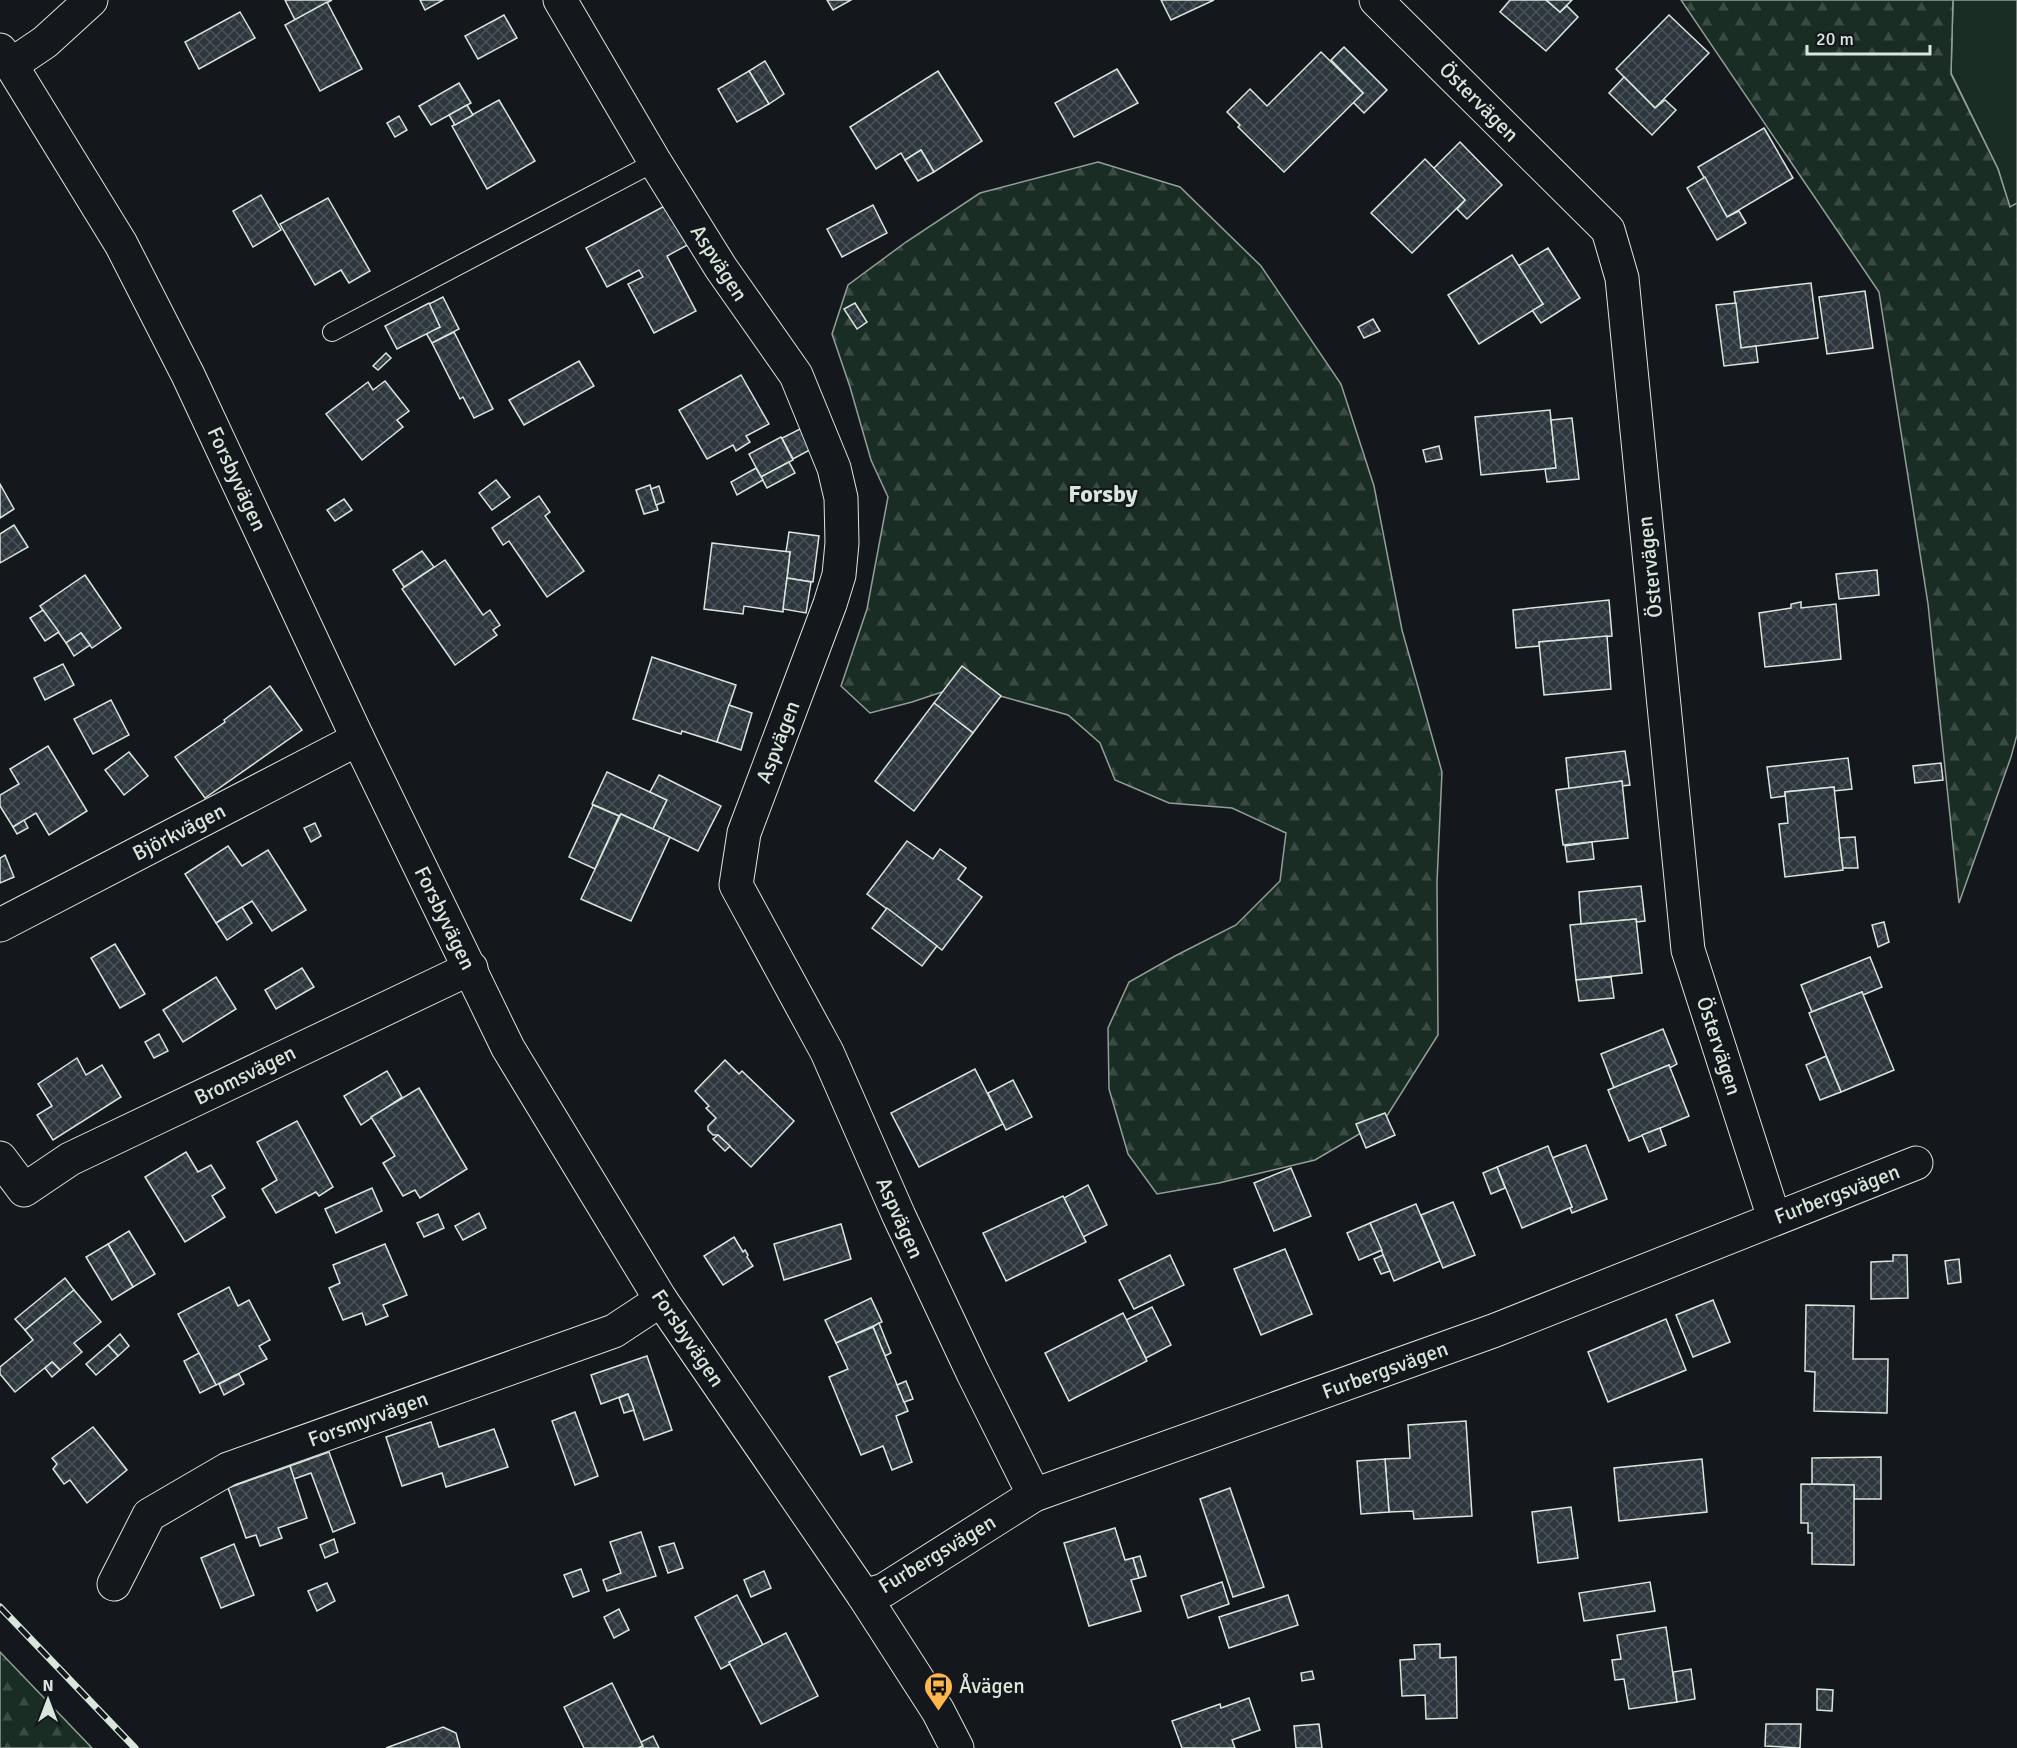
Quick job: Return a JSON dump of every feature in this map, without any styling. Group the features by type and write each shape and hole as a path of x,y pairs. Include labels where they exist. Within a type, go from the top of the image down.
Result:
{"street":[{"path":"6,57 45,42 91,0"},
{"name":"Aspvägen","path":"560,0 655,162 721,268 796,375 834,468 841,498 842,543 839,575 744,833 736,885 827,1052 899,1216 1034,1495"},
{"name":"Östervägen","path":"1376,0 1608,230 1622,278 1688,950 1774,1218"},
{"name":"Forsbyvägen","path":"6,57 121,244 188,375 358,740 508,1048 661,1300 864,1596 938,1711 957,1748"},
{"name":"Björkvägen","path":"0,925 358,740"},
{"name":"Bromsvägen","path":"0,1158 24,1190 70,1159 471,968"},
{"name":"Furbergsvägen","path":"864,1596 884,1590 1034,1495 1494,1331 1916,1163"},
{"name":"Forsmyrvägen","path":"114,1584 148,1515 228,1469 614,1331 661,1300"}],"lane":[{"path":"332,332 655,162"}],"green space":[{"path":"1681,0 1953,0 1951,74 1998,169 2010,207 2017,203 2017,735 1959,903 1928,604 1879,292"},
{"path":"1953,0 2017,0 2017,203 2010,208 1998,169 1951,73"},
{"path":"1098,162 1180,187 1261,266 1341,384 1374,486 1402,630 1442,772 1437,882 1438,1035 1385,1119 1315,1160 1219,1183 1157,1194 1128,1154 1109,1089 1108,1028 1129,982 1236,925 1280,881 1286,833 1232,808 1169,803 1115,780 1100,743 1068,715 1004,697 954,688 870,713 841,686 867,609 888,497 871,460 832,334 848,285 906,242 980,193"},
{"path":"0,1652 92,1748 0,1748"}],"building":[{"path":"285,0 332,0 295,20"},
{"path":"420,0 443,0 425,10"},
{"path":"827,0 851,0 833,10"},
{"path":"1161,0 1214,0 1171,20"},
{"path":"1510,0 1546,0 1560,12 1567,6 1578,17 1546,51 1500,12"},
{"path":"1546,0 1572,0 1560,12"},
{"path":"327,2 362,69 320,91 285,25"},
{"path":"240,12 255,38 199,69 185,42"},
{"path":"504,15 517,38 478,59 465,36"},
{"path":"1669,15 1709,53 1655,108 1616,69"},
{"path":"1344,47 1387,90 1364,113 1353,102 1363,93 1331,60"},
{"path":"1321,52 1363,93 1284,172 1238,127 1240,125 1227,112 1250,89 1267,106"},
{"path":"765,61 784,94 769,104 749,71"},
{"path":"1117,69 1138,103 1074,137 1055,103"},
{"path":"749,71 769,104 737,122 718,89"},
{"path":"938,71 982,141 934,172 921,150 905,160 901,153 876,169 850,127"},
{"path":"1624,77 1655,108 1665,100 1676,110 1652,135 1609,93"},
{"path":"459,83 471,103 431,125 419,106"},
{"path":"499,100 535,161 487,189 452,126"},
{"path":"467,105 473,115 455,125 449,115"},
{"path":"399,116 407,130 395,137 387,123"},
{"path":"1764,128 1793,178 1727,217 1698,167"},
{"path":"1460,142 1502,185 1467,219 1457,209 1465,200 1433,169"},
{"path":"921,150 934,172 918,181 905,160"},
{"path":"1425,159 1465,200 1412,253 1371,213"},
{"path":"1705,177 1727,217 1739,211 1746,223 1717,240 1687,188"},
{"path":"261,195 281,230 253,247 233,211"},
{"path":"328,198 370,271 349,283 341,270 315,285 280,224"},
{"path":"672,202 693,242 667,256 696,311 654,333 628,284 643,277 639,270 607,287 586,248"},
{"path":"873,205 887,233 842,257 827,229"},
{"path":"1548,248 1580,298 1541,323 1532,310 1543,304 1518,266"},
{"path":"1512,255 1543,304 1479,344 1448,295"},
{"path":"1811,283 1818,338 1741,348 1734,292"},
{"path":"1865,291 1873,348 1827,354 1819,297"},
{"path":"443,297 459,329 432,343 426,333 440,327 429,304"},
{"path":"429,303 440,327 397,349 385,326"},
{"path":"855,303 867,322 857,329 844,309"},
{"path":"1736,303 1741,348 1756,346 1758,362 1724,366 1716,305"},
{"path":"1373,319 1380,331 1364,338 1358,327"},
{"path":"454,332 493,409 474,418 463,397 460,399 432,343"},
{"path":"386,353 391,358 378,370 373,366"},
{"path":"579,361 594,386 524,425 509,400"},
{"path":"741,375 769,424 746,436 750,442 736,451 733,445 707,459 679,410"},
{"path":"385,381 409,411 397,420 403,427 362,460 326,414 368,382 373,390"},
{"path":"1550,410 1556,468 1481,475 1475,417"},
{"path":"1572,418 1579,479 1547,482 1545,469 1556,468 1551,420"},
{"path":"808,425 819,445 793,459 782,438"},
{"path":"781,437 793,460 761,477 749,454"},
{"path":"1439,446 1442,459 1426,462 1423,450"},
{"path":"789,462 795,473 767,488 761,477"},
{"path":"756,468 763,480 737,495 731,482"},
{"path":"496,480 510,497 492,510 479,493"},
{"path":"0,484 14,509 0,518"},
{"path":"650,485 658,510 644,514 636,490"},
{"path":"659,486 664,502 656,505 651,489"},
{"path":"539,496 550,512 545,516 584,571 547,597 509,541 503,545 492,528"},
{"path":"344,499 352,510 335,521 327,510"},
{"path":"14,525 28,547 0,563 0,534"},
{"path":"789,532 819,536 813,582 787,578 790,552 786,552"},
{"path":"712,543 790,552 783,612 744,606 743,614 704,609"},
{"path":"422,551 434,567 404,587 393,570"},
{"path":"445,560 483,615 490,610 500,625 493,630 497,635 455,665 402,589"},
{"path":"1877,570 1879,595 1839,599 1836,574"},
{"path":"85,575 121,628 92,648 81,633 66,643 40,606"},
{"path":"787,578 811,582 806,613 783,609"},
{"path":"1609,600 1612,636 1539,642 1540,646 1516,648 1513,610"},
{"path":"1801,602 1801,608 1836,604 1841,659 1765,667 1759,613 1791,608 1791,604"},
{"path":"43,610 59,632 45,641 30,618"},
{"path":"81,633 90,645 74,656 66,643"},
{"path":"1607,636 1611,689 1544,695 1539,642"},
{"path":"652,657 736,685 717,742 633,719"},
{"path":"63,664 74,685 45,700 34,678"},
{"path":"962,666 1001,696 973,733 934,703"},
{"path":"270,686 302,730 205,798 175,757 225,722 224,720"},
{"path":"111,700 129,735 93,754 74,719"},
{"path":"934,703 973,733 914,811 875,781"},
{"path":"729,705 752,713 741,750 717,742"},
{"path":"48,746 87,811 49,835 36,813 13,827 0,806 0,795 19,784 10,769"},
{"path":"1625,751 1630,785 1622,786 1622,781 1569,789 1566,758"},
{"path":"129,752 148,776 124,795 105,770"},
{"path":"1848,758 1852,789 1834,791 1834,787 1785,792 1785,796 1771,798 1767,767"},
{"path":"1941,763 1943,780 1915,783 1913,766"},
{"path":"607,772 667,800 653,829 592,804"},
{"path":"659,775 721,806 698,851 653,829 667,800 650,792"},
{"path":"1622,781 1628,838 1563,845 1556,790"},
{"path":"1834,787 1843,870 1785,877 1779,824 1788,823 1785,792"},
{"path":"593,805 619,816 595,869 569,857"},
{"path":"621,814 670,837 631,921 581,899"},
{"path":"24,820 28,828 17,834 13,827"},
{"path":"315,823 321,836 311,842 304,828"},
{"path":"1855,837 1858,868 1843,868 1839,838"},
{"path":"907,841 933,859 940,849 966,868 958,879 982,897 942,950 867,894"},
{"path":"1592,842 1594,859 1567,862 1565,846"},
{"path":"228,846 242,866 268,850 306,910 272,931 252,901 216,923 185,874"},
{"path":"5,855 14,877 0,883 0,858"},
{"path":"1641,886 1645,921 1637,922 1636,919 1581,924 1579,892"},
{"path":"242,907 252,923 227,940 216,923"},
{"path":"887,908 937,946 922,966 872,928"},
{"path":"1636,919 1642,973 1576,980 1570,925"},
{"path":"1884,922 1889,942 1878,947 1872,925"},
{"path":"115,944 145,994 120,1008 91,958"},
{"path":"1870,957 1882,987 1863,995 1862,992 1812,1012 1801,985"},
{"path":"302,968 314,987 276,1009 265,990"},
{"path":"216,977 236,1009 183,1042 163,1010"},
{"path":"1611,977 1614,998 1579,1001 1576,980"},
{"path":"1862,992 1894,1070 1841,1092 1809,1013"},
{"path":"1663,1029 1677,1064 1670,1068 1669,1065 1614,1088 1601,1054"},
{"path":"159,1034 168,1051 154,1058 145,1042"},
{"path":"1826,1056 1841,1092 1820,1100 1806,1065"},
{"path":"77,1058 86,1075 102,1065 121,1097 53,1140 37,1115 52,1106 38,1084"},
{"path":"725,1060 739,1074 742,1071 794,1121 751,1167 718,1135 713,1135 708,1130 708,1126 716,1118 706,1108 709,1106 695,1091"},
{"path":"1669,1065 1689,1116 1629,1141 1608,1090"},
{"path":"975,1069 1003,1124 919,1167 891,1113"},
{"path":"387,1071 402,1097 361,1125 344,1096"},
{"path":"1013,1080 1032,1117 1006,1130 988,1093"},
{"path":"419,1088 467,1169 420,1198 415,1190 403,1196 383,1163 395,1156 371,1117"},
{"path":"1385,1113 1395,1135 1366,1148 1356,1124"},
{"path":"297,1121 333,1187 319,1196 316,1192 276,1213 262,1189 277,1180 257,1142"},
{"path":"1660,1128 1666,1145 1649,1152 1642,1135"},
{"path":"718,1135 730,1146 725,1151 713,1139"},
{"path":"1586,1145 1607,1199 1572,1213 1570,1208 1572,1207 1552,1158"},
{"path":"1548,1146 1572,1207 1522,1228 1497,1167"},
{"path":"186,1152 198,1172 211,1165 225,1188 212,1196 225,1217 185,1242 145,1177"},
{"path":"1497,1167 1505,1188 1491,1194 1483,1173"},
{"path":"1291,1168 1311,1216 1274,1231 1254,1183"},
{"path":"1088,1185 1107,1225 1083,1237 1064,1198"},
{"path":"372,1188 382,1211 336,1233 325,1209"},
{"path":"1063,1196 1086,1242 1006,1281 983,1233"},
{"path":"1453,1202 1475,1255 1443,1268 1421,1215"},
{"path":"1416,1204 1440,1261 1394,1281 1370,1223"},
{"path":"479,1213 486,1228 463,1240 455,1226"},
{"path":"438,1214 444,1228 424,1237 417,1223"},
{"path":"1370,1223 1382,1250 1359,1260 1347,1233"},
{"path":"841,1224 851,1259 784,1280 774,1244"},
{"path":"129,1231 155,1274 133,1287 108,1244"},
{"path":"734,1237 743,1252 745,1250 753,1266 723,1285 704,1256"},
{"path":"108,1244 133,1287 112,1300 86,1257"},
{"path":"385,1244 407,1295 383,1305 388,1316 366,1325 362,1313 343,1320 329,1288 340,1283 333,1265"},
{"path":"1285,1249 1312,1314 1261,1335 1234,1269"},
{"path":"1170,1255 1184,1285 1134,1309 1119,1280"},
{"path":"1383,1255 1390,1271 1381,1274 1374,1259"},
{"path":"1893,1255 1907,1255 1908,1298 1871,1299 1871,1262 1893,1261"},
{"path":"1959,1259 1961,1282 1948,1284 1945,1261"},
{"path":"65,1278 74,1290 25,1330 15,1319"},
{"path":"229,1287 238,1306 249,1300 270,1340 259,1346 267,1359 216,1385 178,1314"},
{"path":"74,1290 101,1322 74,1343 82,1352 60,1370 52,1362 15,1392 0,1374 0,1367 33,1340 25,1330"},
{"path":"871,1298 882,1322 836,1343 825,1320"},
{"path":"1713,1300 1730,1342 1693,1357 1676,1315"},
{"path":"1806,1305 1854,1306 1853,1359 1888,1359 1887,1413 1814,1411 1815,1372 1805,1371"},
{"path":"1152,1307 1171,1345 1146,1358 1126,1320"},
{"path":"1123,1313 1147,1361 1069,1401 1045,1353"},
{"path":"1666,1319 1686,1370 1608,1402 1588,1352"},
{"path":"879,1323 891,1353 885,1356 873,1327"},
{"path":"873,1327 908,1411 896,1416 912,1462 892,1470 883,1446 861,1455 829,1377 848,1369 836,1343"},
{"path":"120,1334 129,1346 118,1356 108,1345"},
{"path":"108,1345 118,1356 96,1375 86,1364"},
{"path":"199,1353 216,1385 200,1393 184,1361"},
{"path":"647,1356 672,1430 644,1440 628,1394 601,1404 591,1375"},
{"path":"52,1362 60,1370 52,1377 45,1368"},
{"path":"239,1374 244,1384 224,1395 219,1384"},
{"path":"906,1381 913,1399 904,1402 897,1385"},
{"path":"628,1394 634,1410 624,1413 619,1398"},
{"path":"575,1412 598,1476 575,1485 552,1421"},
{"path":"1466,1421 1472,1516 1414,1519 1413,1511 1389,1512 1385,1459 1410,1458 1408,1425"},
{"path":"431,1422 439,1447 494,1429 508,1467 446,1487 442,1473 402,1486 386,1437"},
{"path":"93,1427 127,1470 87,1503 70,1480 64,1484 53,1469 57,1464 52,1458"},
{"path":"329,1452 355,1523 333,1532 311,1473 294,1479 290,1466"},
{"path":"1881,1457 1881,1499 1854,1499 1854,1485 1812,1484 1812,1458"},
{"path":"1385,1459 1389,1512 1361,1514 1357,1461"},
{"path":"1702,1459 1707,1512 1619,1521 1614,1468"},
{"path":"290,1466 307,1518 278,1528 282,1538 260,1546 256,1535 246,1538 228,1488"},
{"path":"1801,1484 1854,1485 1854,1565 1812,1564 1812,1533 1808,1533 1808,1523 1801,1523"},
{"path":"1230,1488 1264,1587 1233,1597 1200,1499"},
{"path":"1571,1507 1578,1558 1538,1563 1532,1512"},
{"path":"1115,1528 1125,1560 1133,1558 1139,1578 1131,1580 1141,1611 1089,1626 1064,1543"},
{"path":"641,1532 656,1576 607,1591 603,1580 621,1573 610,1542"},
{"path":"334,1539 338,1552 325,1558 320,1545"},
{"path":"674,1543 683,1568 668,1573 659,1547"},
{"path":"234,1544 254,1595 221,1608 201,1558"},
{"path":"1140,1556 1146,1576 1139,1578 1133,1558"},
{"path":"581,1569 589,1591 573,1597 564,1575"},
{"path":"764,1571 771,1588 751,1597 744,1580"},
{"path":"1222,1582 1229,1604 1188,1618 1181,1596"},
{"path":"1650,1582 1655,1611 1584,1621 1579,1593"},
{"path":"327,1583 335,1601 317,1611 308,1591"},
{"path":"737,1595 763,1645 729,1662 730,1664 721,1669 695,1617"},
{"path":"1288,1595 1298,1625 1229,1648 1219,1617"},
{"path":"619,1609 629,1630 614,1638 604,1617"},
{"path":"1666,1627 1677,1702 1629,1709 1624,1679 1615,1680 1612,1660 1621,1659 1617,1635"},
{"path":"786,1633 818,1696 761,1724 729,1662"},
{"path":"1440,1644 1440,1658 1456,1657 1457,1718 1426,1719 1425,1695 1402,1696 1400,1660 1415,1659 1414,1645"},
{"path":"1691,1669 1695,1699 1677,1702 1673,1672"},
{"path":"1312,1671 1314,1679 1302,1681 1301,1673"},
{"path":"612,1683 643,1746 638,1748 584,1748 564,1707"},
{"path":"1817,1689 1833,1690 1832,1711 1817,1710"},
{"path":"1249,1698 1260,1730 1232,1740 1235,1748 1182,1748 1172,1721 1220,1704 1221,1708"},
{"path":"1319,1724 1322,1748 1296,1748 1294,1726"},
{"path":"1766,1724 1801,1724 1800,1748 1765,1746"},
{"path":"443,1727 456,1733 460,1748 386,1748"},
{"path":"653,1736 659,1748 638,1748 643,1746 641,1742"}],"railway":[{"path":"0,1607 135,1748"}],"place":[{"name":"Åvägen","path":"938,1712"}],"district":[{"name":"Forsby","path":"1103,494"}]}
